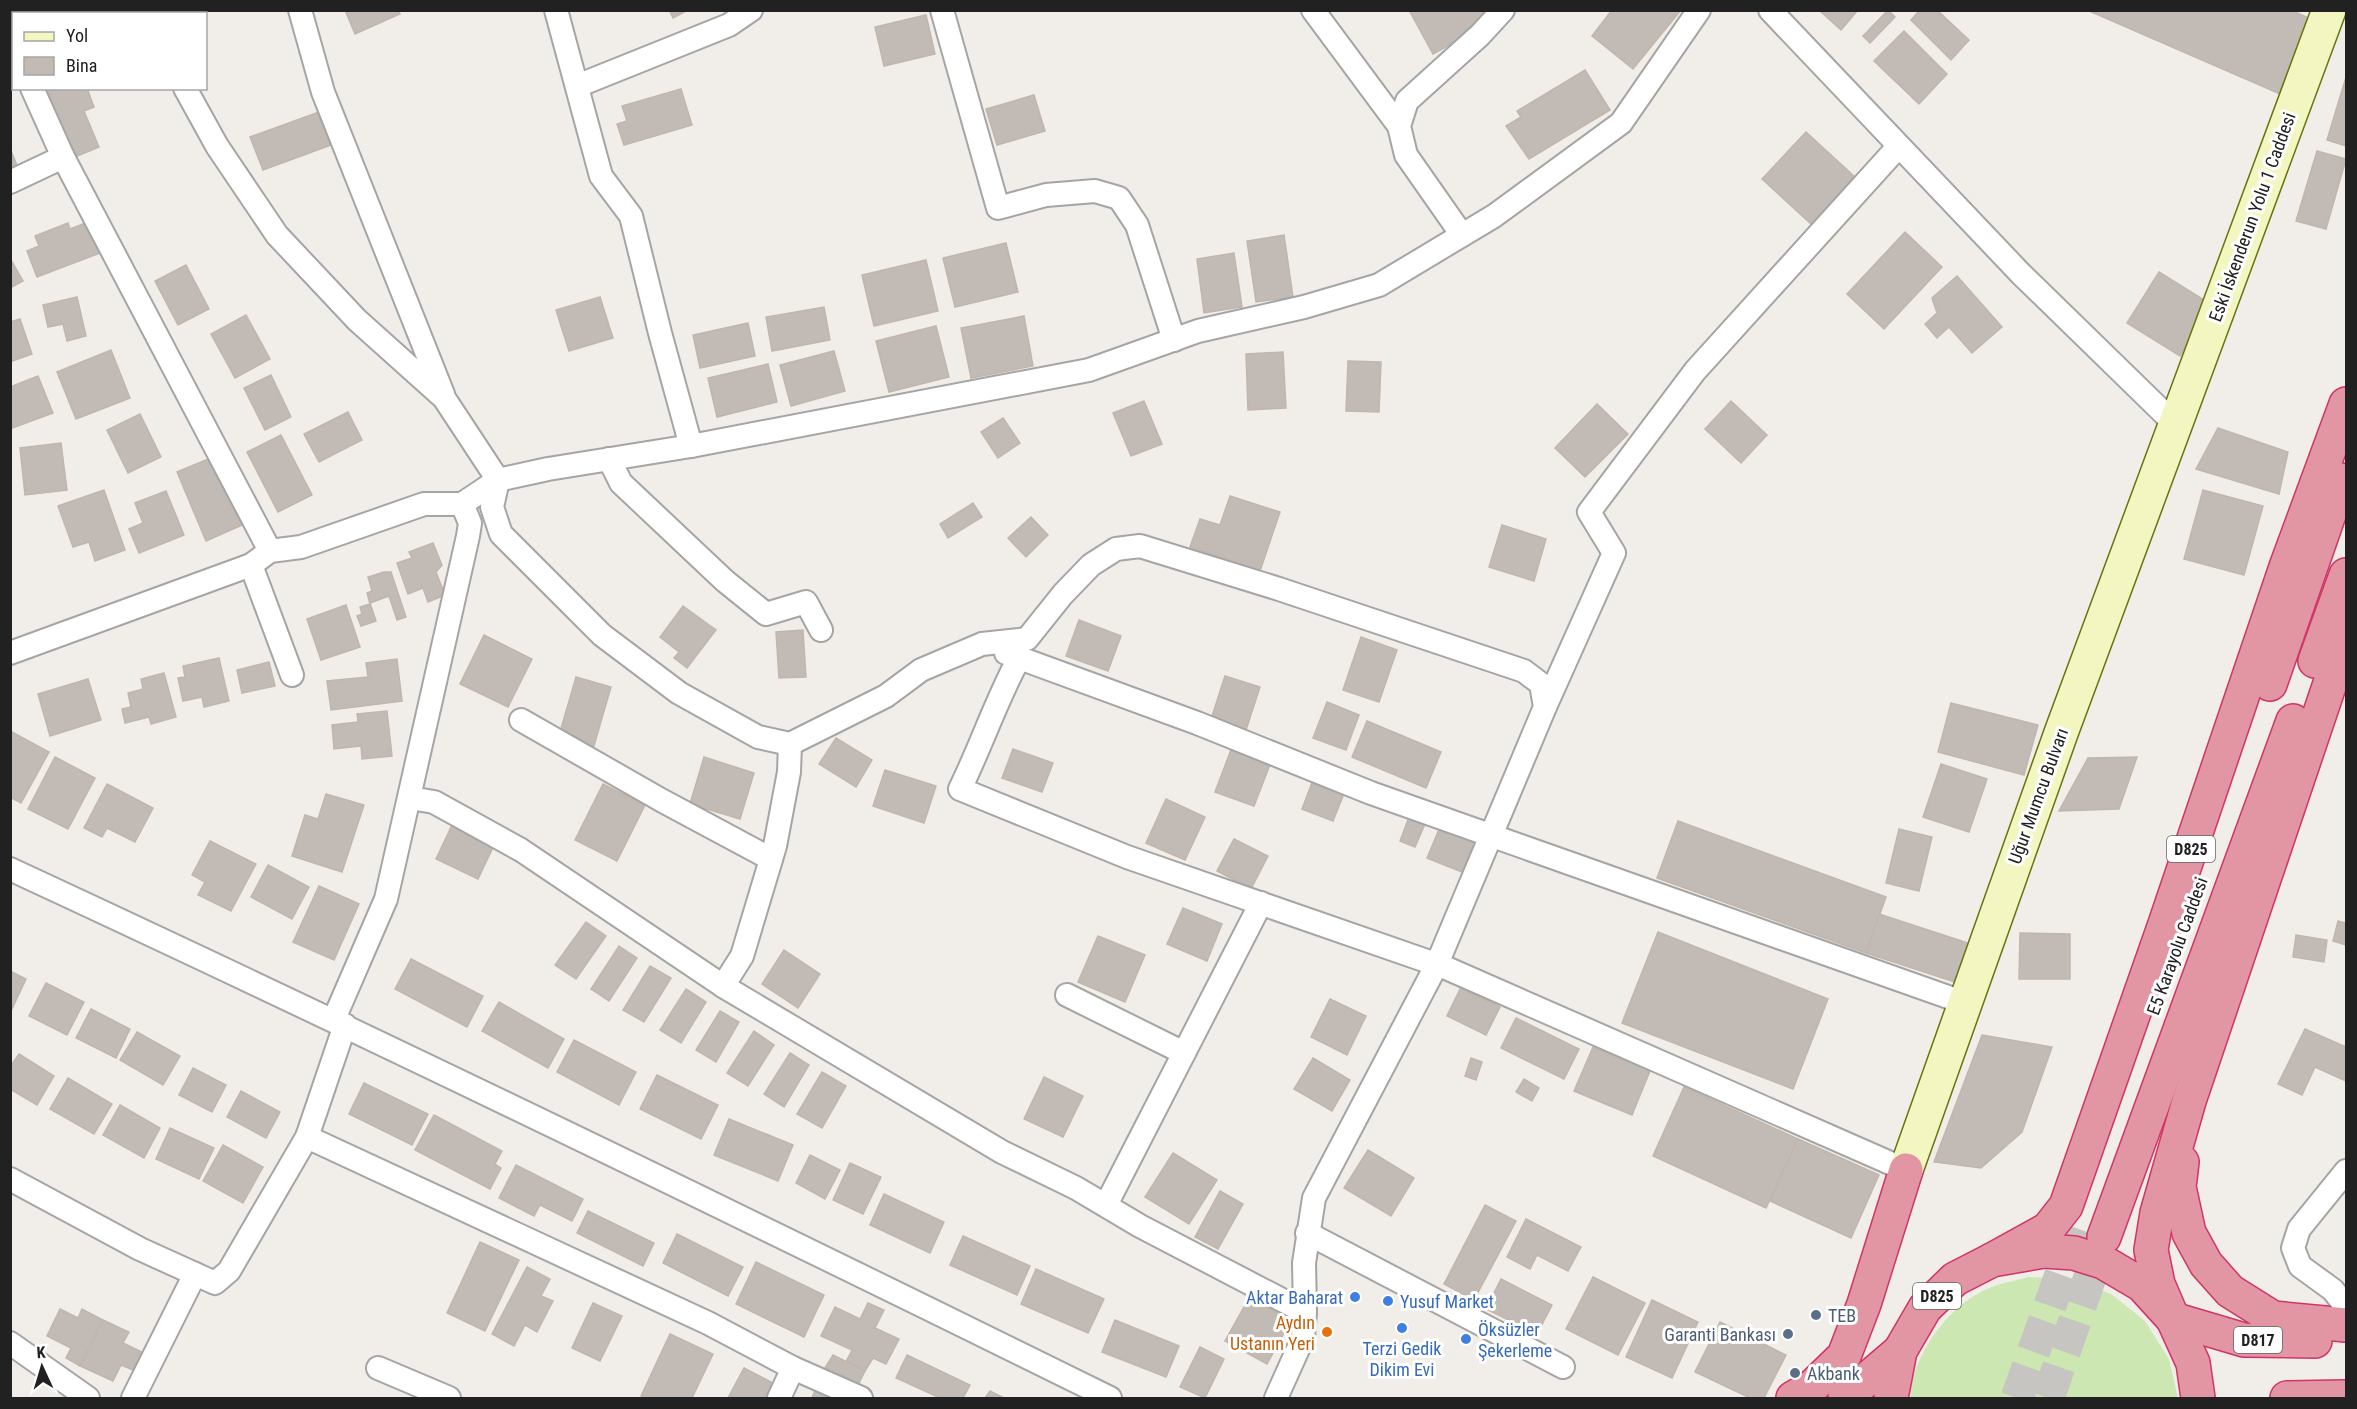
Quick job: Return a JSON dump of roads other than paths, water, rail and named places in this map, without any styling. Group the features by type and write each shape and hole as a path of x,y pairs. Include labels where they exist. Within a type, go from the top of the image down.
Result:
{"highway":[{"name":"D825","path":"1845,1398 1900,1351 1925,1308 1955,1279 2048,1229 2066,1206 2169,913 2282,578 2346,404"},
{"name":"E5 Karayolu Caddesi","path":"2346,464 2091,1230 2346,575"},
{"path":"2198,1398 2193,1363 2158,1284 2151,1250 2157,1213 2189,1101 2346,636"},
{"path":"2189,1101 2179,1187 2189,1233 2206,1264 2230,1291 2273,1318 2346,1324"},
{"path":"1793,1398 1812,1387 1844,1356 1864,1304 1906,1170"},
{"path":"1992,1260 2044,1251 2074,1253 2103,1262 2142,1285 2173,1319"},
{"name":"D817","path":"2173,1319 2244,1340 2346,1341"},
{"path":"1891,1398 1900,1351"},
{"path":"2287,1398 2346,1397"}],"street":[{"path":"300,10 323,92 444,398 498,480 492,507 501,534 602,635 679,693 758,737 790,744 886,696 921,670 982,644 1026,639 1063,594 1091,565 1116,549 1140,546 1279,589 1524,671 1541,684 1545,707"},
{"path":"556,10 601,176 631,216 660,333 692,446"},
{"path":"577,86 729,25 751,10"},
{"path":"942,10 998,208 1055,194 1095,191 1119,198 1137,225 1174,340"},
{"path":"1313,10 1399,126 1406,155 1462,235"},
{"path":"1399,126 1407,101 1480,35 1503,10"},
{"path":"10,653 251,565 270,551 301,547 424,504 462,504 498,480 692,446 1089,370 1198,331 1304,307 1379,285 1494,216 1622,123 1699,10"},
{"path":"1770,10 2021,274 2175,424"},
{"name":"Eski İskenderun Yolu 1 Caddesi","path":"2175,424 2329,10"},
{"path":"33,90 63,157 270,551"},
{"path":"186,90 217,146 277,235 357,320 444,398"},
{"path":"1276,1398 1303,1338 1304,1263 1314,1198 1437,964 1545,707 1614,553 1589,512 1695,371 1898,147"},
{"path":"10,182 63,157"},
{"name":"Uğur Mumcu Bulvarı","path":"1906,1170 2061,732 2175,424"},
{"path":"609,459 621,483 725,581 766,615 806,602 821,630"},
{"path":"10,1179 140,1249 195,1274 215,1282 229,1271 307,1137 339,1022 386,899 468,536 470,524 462,504"},
{"path":"251,565 292,675"},
{"path":"982,644 1197,723 1371,793 1965,1003"},
{"path":"1019,658 1001,691 979,750 960,789 1127,856 1437,964 1906,1170"},
{"path":"521,720 771,859"},
{"path":"723,986 742,956 771,859 789,772 790,744"},
{"path":"410,798 435,802 521,849 723,986 1002,1152 1076,1188 1140,1226 1305,1312"},
{"path":"10,869 339,1022 1110,1398"},
{"path":"1106,1205 1261,903"},
{"path":"1067,995 1184,1053"},
{"path":"307,1137 708,1323 793,1368 861,1398"},
{"path":"2346,1171 2299,1229 2293,1248 2300,1266 2333,1290 2346,1307"},
{"path":"1307,1233 1563,1367"},
{"path":"133,1398 195,1274"},
{"path":"10,1343 88,1398"},
{"path":"378,1368 449,1398"},
{"path":"779,1398 793,1368"}],"tunnel":[{"path":"2017,1398 2079,1224"},
{"path":"2048,1398 2104,1237"}],"place":[{"name":"Aktar Baharat","path":"1355,1297"},
{"name":"Yusuf Market","path":"1388,1301"},
{"name":"TEB","path":"1816,1315"},
{"name":"Terzi Gedik Dikim Evi","path":"1402,1328"},
{"name":"Aydın Ustanın Yeri","path":"1327,1332"},
{"name":"Garanti Bankası","path":"1788,1334"},
{"name":"Öksüzler Şekerleme","path":"1466,1339"},
{"name":"Akbank","path":"1795,1373"}]}
